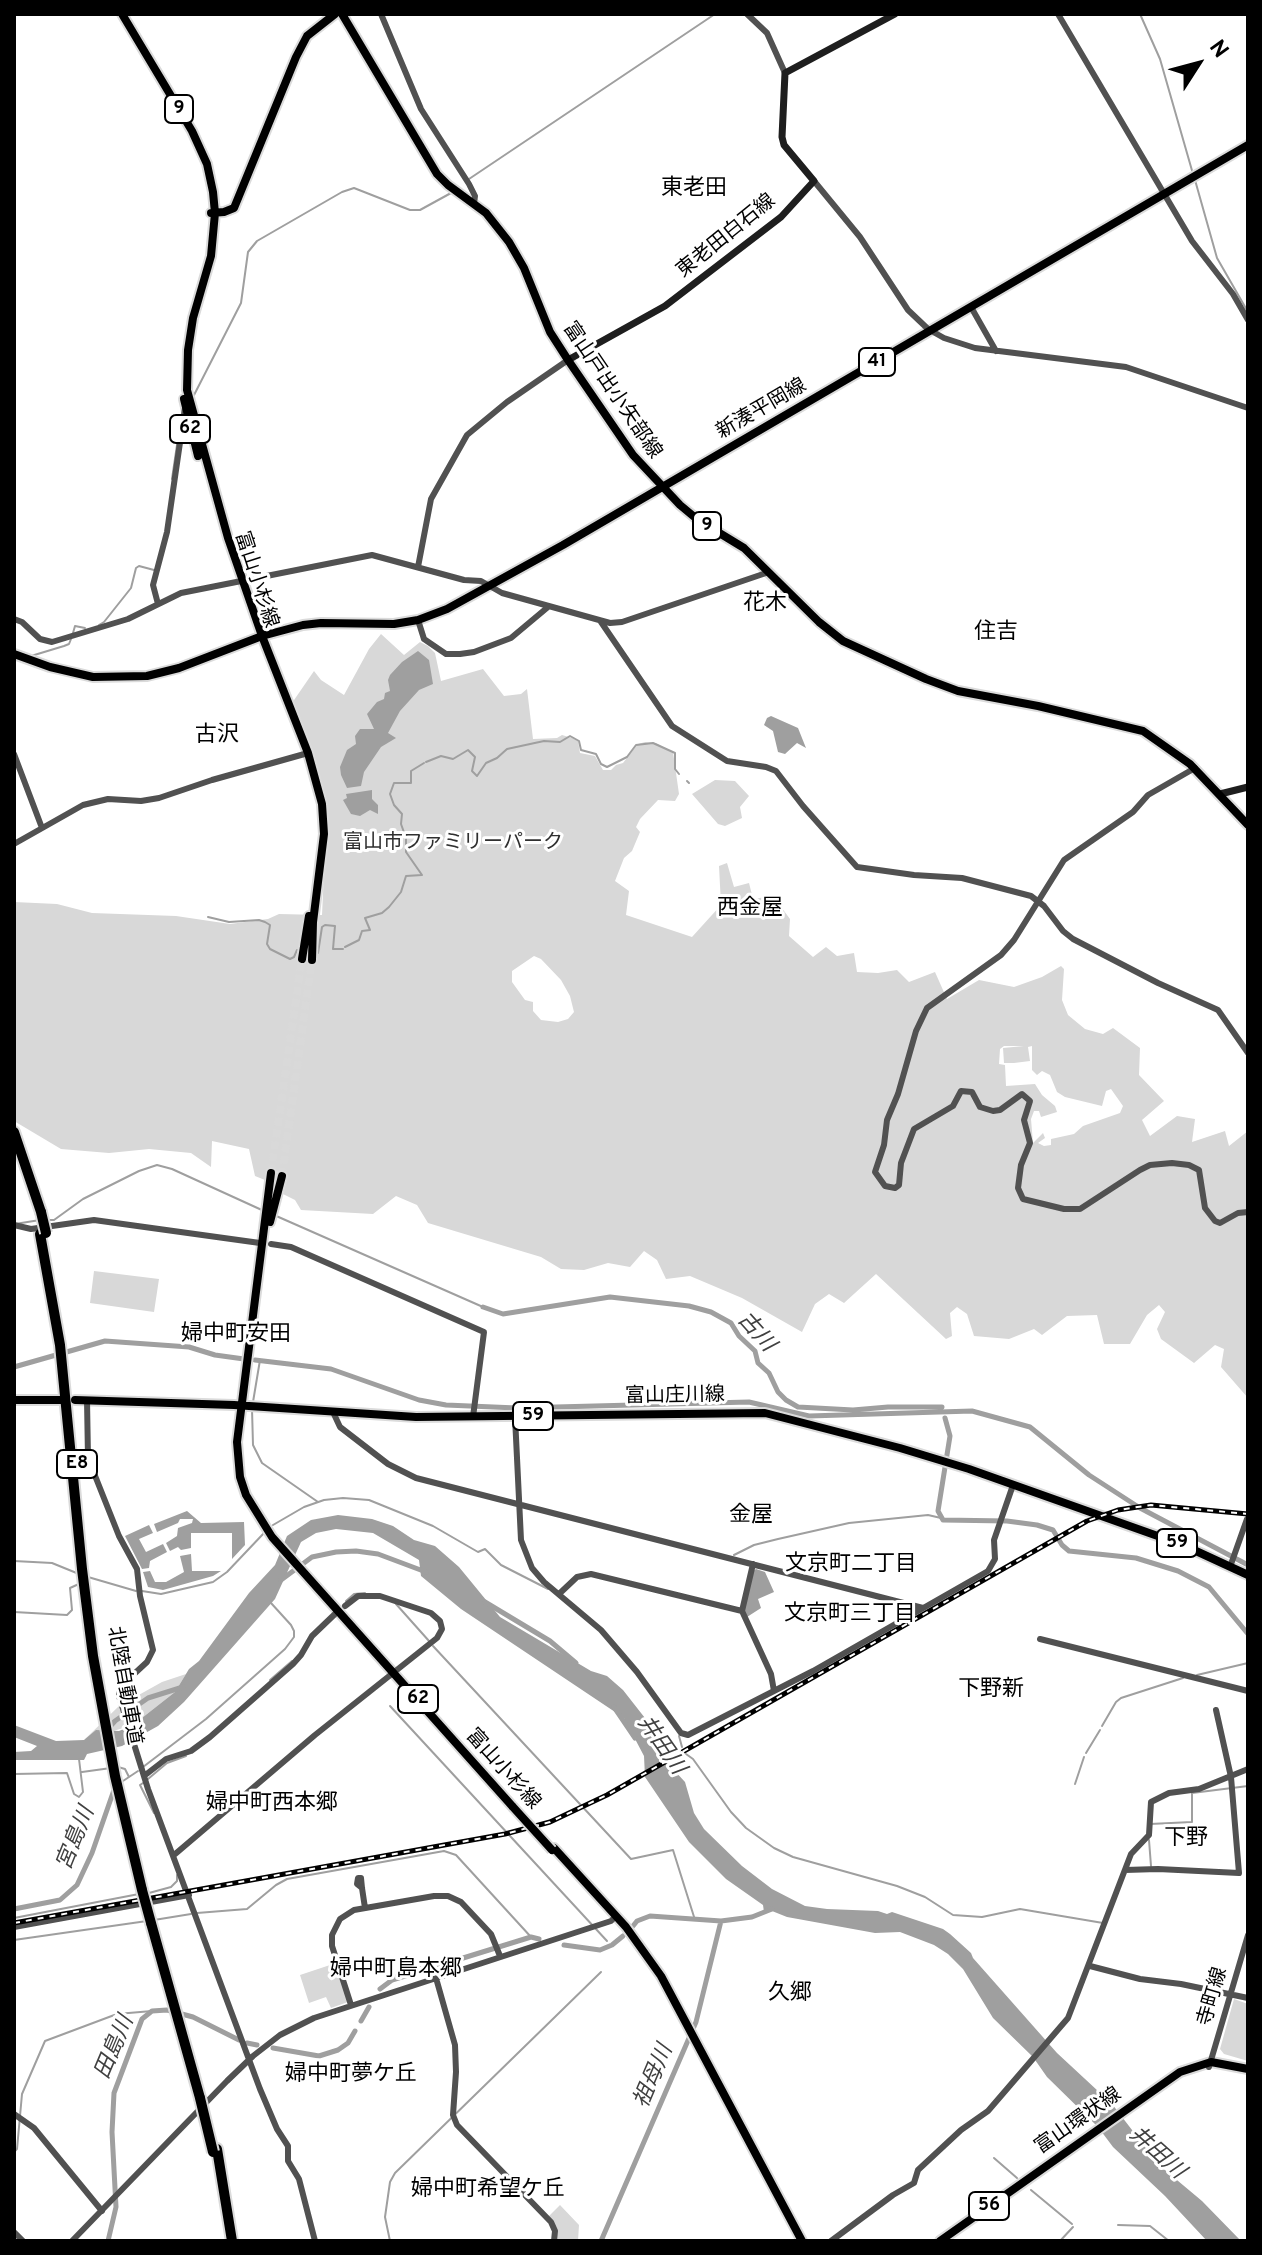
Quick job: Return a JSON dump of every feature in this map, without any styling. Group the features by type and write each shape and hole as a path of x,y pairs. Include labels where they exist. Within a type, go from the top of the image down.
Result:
{"highway":[{"name":"北陸自動車道","path":"14,1132 43,1233 63,1344 86,1587 121,1794 202,2096 223,2191 230,2241"},
{"name":"北陸自動車道","path":"14,1146 38,1213"}],"main road":[{"name":"9","path":"120,14 193,144 205,177 212,213"},
{"path":"212,213 234,208 296,57 307,36 335,14"},
{"name":"富山戸出小矢部線","path":"342,14 437,174 493,221 515,252 550,332 633,455 698,520 744,548 819,622 854,647 958,691 1136,728 1156,738 1195,768 1248,825"},
{"path":"814,181 784,145 785,73 895,14"},
{"name":"新湊平岡線","path":"14,656 73,676 125,681 181,673 262,638 321,623 394,624 418,620 447,609 1248,145"},
{"name":"東老田白石線","path":"568,360 665,306 781,217 814,181"},
{"name":"富山小杉線","path":"212,213 206,262 189,318 184,348 185,408 240,580 322,804 324,834 307,960"},
{"name":"富山小杉線","path":"212,213 211,256 193,318 187,390 240,580"},
{"path":"1220,794 1248,787"},
{"name":"富山小杉線","path":"271,1173 269,1213 241,1442 244,1477 257,1510 275,1537 652,1961 801,2241"},
{"name":"富山小杉線","path":"269,1213 282,1176"},
{"path":"14,1400 63,1400"},
{"name":"富山庄川線","path":"75,1400 333,1412 473,1410 515,1417 752,1412 863,1438 946,1462 1232,1561 1248,1575"},
{"name":"富山環状線","path":"943,2241 1169,2081 1210,2065 1248,2070"}],"street":[{"path":"381,14 421,109 467,181 475,196 474,203"},
{"path":"747,14 767,33 785,73"},
{"path":"1058,14 1192,241 1233,294 1248,320"},
{"path":"814,181 860,237 908,310 931,330 958,344 1126,367 1248,408"},
{"path":"971,307 996,351"},
{"path":"418,567 431,499 467,435 507,402 568,360"},
{"path":"158,604 154,582 167,532 185,408"},
{"path":"14,619 22,622 40,639 52,642 128,619 181,593 372,555 464,580 477,580 502,593 601,622 622,622 769,572"},
{"path":"418,620 424,639 446,654 460,654 511,638 548,607"},
{"path":"601,622 672,726 727,761 776,771 857,867 962,878 1024,892 1039,901 1073,939 1218,1010 1248,1053"},
{"path":"14,754 42,828"},
{"path":"14,844 78,807 100,800 159,798 305,754"},
{"path":"1195,768 1148,795 1133,812 1064,860 1014,940 992,964 927,1008 916,1031 898,1094 887,1120 884,1145 875,1166 878,1179 889,1188 899,1185 901,1163 916,1125 953,1106 961,1091 972,1092 980,1107 993,1111 1000,1110 1022,1094 1030,1101 1024,1120 1030,1143 1021,1165 1018,1188 1023,1199 1064,1209 1080,1209 1140,1170 1150,1165 1172,1163 1199,1170 1205,1208 1215,1221 1220,1223 1238,1213 1248,1212"},
{"path":"16,1226 31,1229 94,1220 260,1243"},
{"path":"271,1244 291,1247 484,1332 473,1410"},
{"path":"87,1400 88,1458 119,1536 137,1569 153,1654 123,1683 119,1696 144,1776 268,2110 288,2146 288,2161 299,2179 315,2241"},
{"path":"333,1412 340,1427 401,1472 416,1478 923,1608"},
{"path":"515,1417 521,1540 527,1559 538,1577 587,1617 622,1653 684,1735 695,1734 774,1691 992,1566 995,1559 994,1540 1013,1485"},
{"path":"1232,1561 1247,1519"},
{"path":"753,1564 742,1611 771,1674 774,1691"},
{"path":"559,1594 577,1577 591,1574 742,1611"},
{"path":"174,1855 440,1635 442,1629 440,1621 419,1608 380,1596 358,1596 345,1606"},
{"path":"144,1776 166,1759 191,1751 210,1737 293,1664 312,1636 336,1613"},
{"path":"1040,1639 1248,1691"},
{"path":"1125,1870 1239,1873 1231,1777 1216,1710"},
{"path":"831,2241 914,2183 918,2170 966,2126 988,2111 1071,2012 1125,1870 1135,1848 1149,1835 1151,1802 1169,1793 1192,1791 1248,1769"},
{"path":"362,1888 365,1908"},
{"path":"14,1927 189,1895"},
{"path":"351,2005 332,1946 332,1935 340,1919 354,1910 448,1896 461,1902 491,1934 498,1950"},
{"path":"72,2241 249,2059 273,2040 300,2025 436,1978 498,1950 615,1918"},
{"name":"寺町線","path":"1210,2065 1248,1935"},
{"path":"1090,1966 1140,1979 1248,1998"},
{"path":"436,1978 455,2045 453,2115 457,2125 551,2222 555,2231 554,2241"},
{"path":"14,2114 34,2128 102,2211"},
{"path":"14,2232 23,2241"}],"green space":[{"name":"富山市ファミリーパーク","path":"381,634 404,655 420,642 435,653 441,681 483,669 504,696 521,694 527,689 533,739 562,735 572,738 578,741 580,753 595,756 603,770 611,770 623,763 638,744 645,742 656,743 673,752 679,794 675,801 658,800 640,819 636,827 640,832 632,851 624,858 615,881 629,891 626,915 692,937 721,905 719,866 727,863 734,887 749,883 753,899 773,896 790,919 789,936 813,957 826,947 837,956 854,953 857,972 897,970 909,982 935,972 947,999 979,980 1014,987 1061,966 1064,969 1062,1000 1068,1015 1085,1029 1103,1034 1113,1028 1140,1048 1139,1075 1164,1101 1142,1120 1150,1136 1177,1116 1195,1119 1192,1142 1225,1131 1229,1146 1248,1131 1248,1398 1221,1367 1224,1349 1215,1345 1194,1363 1161,1339 1157,1329 1165,1312 1159,1305 1147,1315 1130,1344 1104,1344 1097,1315 1067,1316 1042,1335 1034,1329 1009,1339 974,1336 967,1314 957,1307 950,1313 952,1336 946,1339 876,1274 844,1303 829,1294 815,1304 802,1332 742,1298 690,1276 666,1279 657,1260 644,1251 630,1267 608,1263 584,1270 561,1269 541,1257 428,1223 417,1205 396,1196 373,1214 301,1210 295,1200 283,1194 288,1175 268,1169 265,1180 255,1176 249,1149 212,1141 211,1167 191,1153 149,1149 109,1153 61,1149 14,1121 14,902 57,904 92,913 176,916 230,924 268,919 279,914 322,915 327,808 311,748 292,703 314,671 321,680 344,695 369,649","holes":["534,956 541,959 561,980 570,996 574,1012 568,1019 558,1022 541,1020 533,1011 533,1002 525,1000 512,982 512,971","1004,1046 1024,1046 1003,1048 1004,1063 1030,1061 1028,1047 1032,1046 1032,1070 1037,1075 1042,1071 1050,1075 1057,1092 1065,1097 1102,1106 1106,1091 1111,1089 1123,1106 1120,1113 1083,1126 1074,1134 1051,1139 1051,1145 1038,1143 1045,1138 1043,1133 1033,1143 1031,1119 1034,1111 1039,1111 1041,1117 1057,1112 1035,1084 1006,1086 1005,1065 999,1064 1000,1049"]},
{"path":"715,780 735,781 749,796 740,807 742,818 725,826 718,824 692,794"},
{"path":"94,1271 159,1279 154,1312 90,1303"},
{"path":"186,1674 175,1692 133,1725 84,1740 119,1706 162,1682"},
{"path":"336,1963 348,2002 331,2008 326,1997 309,2003 300,1975"},
{"path":"1234,1999 1248,2004 1248,2061 1224,2054 1220,2049"},
{"path":"560,2205 579,2225 578,2241 556,2241 549,2216"}],"water":[{"path":"418,651 429,660 433,684 419,690 400,711 388,733 396,738 381,747 364,772 361,786 347,788 340,767 347,750 356,744 355,736 360,729 374,729 367,714 390,691 390,675"},
{"path":"771,716 798,728 806,748 797,743 785,754 778,752 773,731 764,725"},
{"path":"372,790 378,814 370,810 360,816 351,814 343,800 347,798 346,794"},
{"path":"187,1511 201,1523 244,1522 245,1545 232,1559 232,1533 191,1533 191,1548 181,1550 178,1547 170,1551 166,1543 177,1536 178,1528 192,1523 193,1519 180,1519 178,1523 157,1532 154,1524"},
{"path":"338,1515 372,1519 393,1526 414,1540 435,1546 459,1567 500,1617 591,1671 607,1676 623,1690 652,1727 673,1769 685,1782 694,1813 704,1829 742,1866 772,1889 805,1906 892,1912 950,1934 971,1953 1057,2053 1112,2104 1159,2165 1202,2201 1241,2241 1207,2241 1113,2147 1098,2127 1047,2077 1033,2057 993,2018 963,1969 948,1954 900,1932 875,1933 787,1917 772,1911 764,1912 763,1905 726,1879 689,1842 645,1777 644,1756 624,1718 461,1609 421,1576 419,1560 373,1533 336,1529 316,1533 301,1542 275,1599 184,1702 158,1726 122,1746 87,1754 84,1760 14,1760 14,1752 31,1751 37,1746 14,1737 14,1725 56,1741 84,1740 96,1730 119,1731 133,1725 175,1692 189,1669 199,1661 249,1593 275,1565 287,1536 311,1520"},
{"path":"149,1525 153,1533 139,1539 146,1552 163,1544 167,1552 150,1561 149,1568 142,1569 125,1536"},
{"path":"191,1554 192,1571 221,1571 163,1590 148,1587 143,1572 150,1571 155,1582 166,1582 184,1572 180,1556"},
{"path":"756,1569 765,1572 774,1592 758,1599 761,1608 747,1617 744,1612"}],"waterway":[{"path":"469,179 715,14"},
{"path":"1140,14 1160,59 1193,174"},
{"path":"1195,180 1217,258 1248,312"},
{"path":"192,399 241,303 248,252 257,241 354,188 410,210 420,210 451,193"},
{"path":"172,479 181,418"},
{"path":"99,625 131,588 136,568 154,570"},
{"path":"73,633 75,626 85,628"},
{"path":"31,656 69,644 71,639"},
{"path":"426,762 441,756 453,759 468,750 475,757 472,771 477,776 486,763 507,749 544,741 560,742 570,736 579,741 581,750 596,754 601,764 607,767 627,757 636,745 653,743 675,753 675,769 679,774"},
{"path":"345,947 359,940 362,931 370,930 365,918 382,913 389,907 401,892 406,876 422,875 406,852 402,814 390,794 394,783 411,783 411,771 424,763"},
{"path":"208,917 229,922 265,922 270,925 267,944 270,949 290,959 300,950"},
{"path":"314,952 318,953 322,927 325,925 335,926 333,949 343,949"},
{"path":"46,1220 54,1220 83,1199 157,1165 264,1211"},
{"path":"274,1215 483,1307"},
{"path":"15,1224 40,1220"},
{"name":"古川","path":"483,1307 503,1314 610,1297 689,1306 711,1312 731,1323 755,1351 758,1363 769,1373 778,1392 798,1407 853,1410 942,1407"},
{"path":"14,1367 105,1341 189,1347 244,1359"},
{"path":"255,1360 331,1369 419,1400 446,1405 517,1408 749,1402 809,1416 972,1411 1030,1427 1089,1475 1140,1508 1248,1565"},
{"path":"253,1402 260,1360"},
{"path":"252,1409 253,1445 262,1463 318,1502"},
{"name":"古川","path":"945,1418 950,1436 938,1511 943,1520 1007,1521 1037,1525 1053,1530 1069,1551 1136,1558 1178,1571 1209,1587 1248,1634"},
{"path":"273,1525 304,1507 324,1500 369,1500 433,1526 478,1552 485,1549 501,1565 548,1589"},
{"path":"734,1555 754,1545 849,1523 928,1515 941,1518"},
{"path":"142,1591 161,1594 213,1582 227,1572 264,1533"},
{"name":"井田川","path":"281,1580 312,1557 336,1552 378,1554 426,1572"},
{"path":"14,1561 52,1563 79,1574"},
{"path":"88,1577 136,1591"},
{"path":"14,1612 67,1615 72,1610 70,1588 81,1583"},
{"path":"346,1601 354,1594 365,1593"},
{"name":"井田川","path":"485,1602 550,1641 576,1663"},
{"path":"143,1767 206,1719 285,1649 294,1637 294,1631 271,1603"},
{"path":"396,1604 429,1641"},
{"path":"433,1646 631,1859 673,1850 695,1920"},
{"path":"270,1680 292,1661"},
{"path":"1197,1675 1248,1663"},
{"path":"1102,1726 1121,1698 1183,1678"},
{"name":"井田川","path":"106,1731 148,1698 183,1687"},
{"path":"390,1706 607,1941"},
{"name":"井田川","path":"614,1707 635,1738"},
{"path":"1086,1753 1100,1730"},
{"path":"679,1736 682,1747"},
{"path":"686,1754 746,1828 793,1857 897,1886 925,1897 953,1915 982,1917 1020,1909 1103,1923"},
{"path":"148,1779 167,1763 186,1756"},
{"path":"1075,1784 1084,1757"},
{"path":"14,1774 67,1773 74,1794 79,1797 83,1792 79,1759"},
{"path":"118,1767 125,1769 129,1777"},
{"path":"82,1772 111,1768"},
{"path":"120,1783 138,1771"},
{"path":"143,1783 140,1785 154,1813"},
{"path":"1150,1824 1192,1822 1192,1793 1248,1786"},
{"name":"宮島川","path":"14,1909 60,1900 77,1885 92,1853 115,1787"},
{"path":"1149,1840 1151,1866"},
{"path":"197,1913 247,1909 287,1879 444,1851 456,1855 531,1937"},
{"path":"149,1893 171,1887 177,1881 177,1875"},
{"path":"14,1918 139,1894"},
{"name":"田島川","path":"633,1926 650,1916 721,1921 752,1917 772,1909"},
{"path":"154,1920 191,1914"},
{"path":"14,1940 147,1921"},
{"name":"祖母川","path":"601,2241 696,2022 721,1921"},
{"name":"田島川","path":"564,1945 600,1950 623,1936"},
{"name":"田島川","path":"380,1989 392,1980 531,1937 539,1939"},
{"name":"田島川","path":"392,1980 394,1976 453,1957 456,1960"},
{"path":"390,2241 385,2217 390,2182 395,2173 601,1972"},
{"name":"田島川","path":"361,2021 369,2007"},
{"name":"田島川","path":"108,2241 116,2207 112,2132 114,2093 142,2019 152,2011 167,2010 193,2017 239,2040"},
{"path":"14,2152 17,2149 22,2094 45,2041 117,2014 152,2011"},
{"name":"田島川","path":"273,2048 319,2056 338,2050 348,2043 355,2031"},
{"name":"田島川","path":"247,2043 257,2045"},
{"path":"994,2158 1017,2178"},
{"path":"1031,2190 1072,2224"},
{"path":"1118,2225 1150,2226 1169,2241"},
{"path":"1060,2241 1073,2227"}],"tunnel":[{"path":"271,1173 302,959"},
{"path":"282,1176 312,960"}],"railway":[{"path":"14,1923 505,1834 550,1822 607,1795 1087,1521 1118,1510 1151,1505 1248,1514"}],"district":[{"name":"東老田","path":"694,190"},
{"name":"花木","path":"765,605"},
{"name":"住吉","path":"996,634"},
{"name":"古沢","path":"217,737"},
{"name":"西金屋","path":"750,910"},
{"name":"婦中町安田","path":"236,1336"},
{"name":"金屋","path":"751,1517"},
{"name":"文京町二丁目","path":"851,1566"},
{"name":"文京町三丁目","path":"850,1616"},
{"name":"下野新","path":"991,1691"},
{"name":"婦中町西本郷","path":"272,1805"},
{"name":"下野","path":"1186,1840"},
{"name":"婦中町島本郷","path":"396,1971"},
{"name":"久郷","path":"790,1995"},
{"name":"婦中町夢ケ丘","path":"351,2076"},
{"name":"婦中町希望ケ丘","path":"488,2191"}]}
